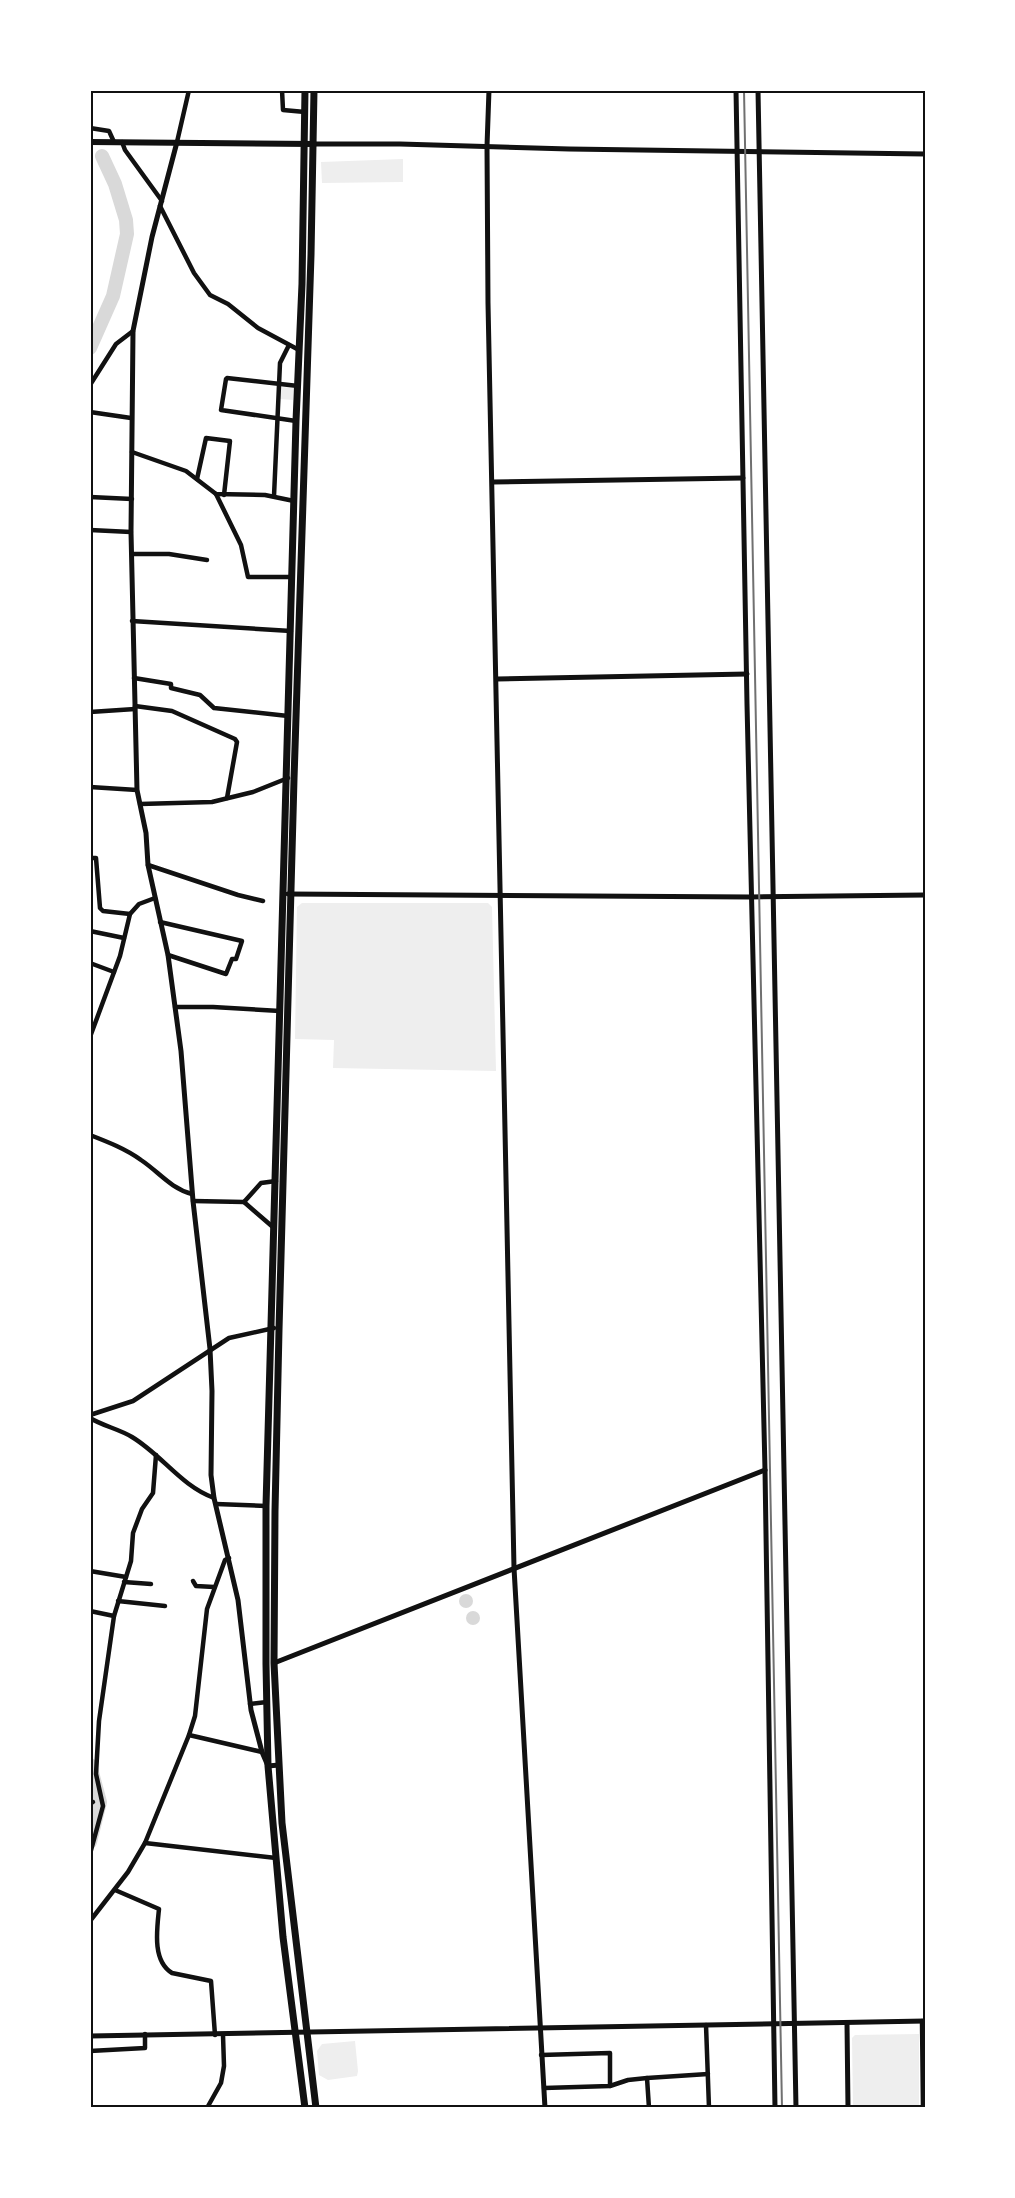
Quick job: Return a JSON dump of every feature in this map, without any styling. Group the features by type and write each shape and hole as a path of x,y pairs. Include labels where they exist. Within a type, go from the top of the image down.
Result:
{"highway":[{"path":"306,90 288,716 288,894 280,1011 275,1229 274,1662 282,1823 316,2108"},
{"path":"305,2108 283,1937 268,1766 266,1506 276,1328 314,90"}],"main road":[{"path":"90,142 314,144"}],"street":[{"path":"189,90 144,268 133,331 131,532 137,790 146,833 148,865 168,955 181,1052 192,1194 210,1349 211,1475 238,1600 250,1704 262,1752 268,1766 279,1765"},
{"path":"282,90 283,110 305,112"},
{"path":"489,90 487,146 514,1568 545,2108"},
{"path":"736,90 751,897 765,1470 775,2108"},
{"path":"758,90 796,2108"},
{"path":"90,128 109,131 114,142"},
{"path":"122,142 161,204 194,273 210,295 228,304 258,328 298,350"},
{"path":"314,144 925,154"},
{"path":"90,385 116,345 133,331"},
{"path":"274,496 280,363 289,345"},
{"path":"296,421 221,410 226,379 298,386"},
{"path":"90,412 131,418"},
{"path":"197,479 206,438 230,441 224,495"},
{"path":"132,452 186,471 216,494 241,545 248,577 292,577"},
{"path":"493,482 743,478"},
{"path":"216,494 274,496 294,501"},
{"path":"90,497 132,499"},
{"path":"90,530 131,532"},
{"path":"132,554 169,554 207,560"},
{"path":"132,621 291,631"},
{"path":"497,679 747,674"},
{"path":"134,678 171,684 171,688 204,697 214,708 288,716"},
{"path":"90,712 135,707 172,711 210,730 235,739 237,742 227,798"},
{"path":"140,804 203,803 253,792 288,778"},
{"path":"90,787 137,790"},
{"path":"90,858 96,858 100,908 103,911 130,914"},
{"path":"148,865 238,896 263,901"},
{"path":"288,894 751,897 925,895"},
{"path":"90,1037 114,972 130,914 139,904 155,898"},
{"path":"160,922 242,941 236,959 232,959 226,974 168,955"},
{"path":"90,931 124,938"},
{"path":"90,963 114,972"},
{"path":"175,1007 280,1011"},
{"path":"90,1135 132,1154 167,1182 192,1194"},
{"path":"244,1202 261,1183 276,1181"},
{"path":"193,1201 244,1202 275,1229"},
{"path":"90,1416 133,1401 229,1338 276,1328"},
{"path":"90,1416 133,1438 201,1494 215,1501 266,1506"},
{"path":"90,1854 103,1806 96,1774 99,1721 114,1616 131,1561 133,1533 142,1509 153,1493 156,1455"},
{"path":"274,1662 765,1470"},
{"path":"90,1921 115,1890 145,1843 189,1736 195,1716 207,1609 225,1560 229,1558"},
{"path":"90,1571 151,1584"},
{"path":"193,1581 196,1586 214,1587"},
{"path":"118,1601 165,1606"},
{"path":"90,1611 114,1616"},
{"path":"250,1704 267,1702"},
{"path":"189,1736 262,1752"},
{"path":"145,1843 277,1858"},
{"path":"115,1890 159,1909 158,1950 168,1970 211,1981 215,2035"},
{"path":"90,2036 924,2021 923,2108"},
{"path":"847,2023 848,2108"},
{"path":"706,2025 709,2108"},
{"path":"90,2051 145,2048 145,2034"},
{"path":"207,2108 221,2083 224,2066 223,2035"},
{"path":"541,2055 610,2053 610,2086"},
{"path":"544,2088 610,2086 628,2080 708,2074"},
{"path":"646,2078 649,2108"}],"shaded area":[{"path":"403,159 403,182 322,183 321,162"},
{"path":"281,387 294,388 293,400 280,399"},
{"path":"302,903 488,903 492,907 496,1071 333,1068 334,1040 295,1039 297,907"},
{"path":"466,1594 471,1596 473,1601 471,1606 466,1608 461,1606 459,1601 461,1596"},
{"path":"470,1611 476,1611 480,1618 476,1625 470,1625 466,1621 466,1615"},
{"path":"919,2034 919,2108 853,2108 852,2038 855,2035"},
{"path":"355,2041 357,2076 328,2080 319,2075 317,2051 322,2044"}],"waterway":[{"path":"90,348 113,296 127,234 126,220 115,184 102,156"},
{"path":"90,1765 100,1802 90,1842"}],"railway":[{"path":"744,90 782,2108"}]}
